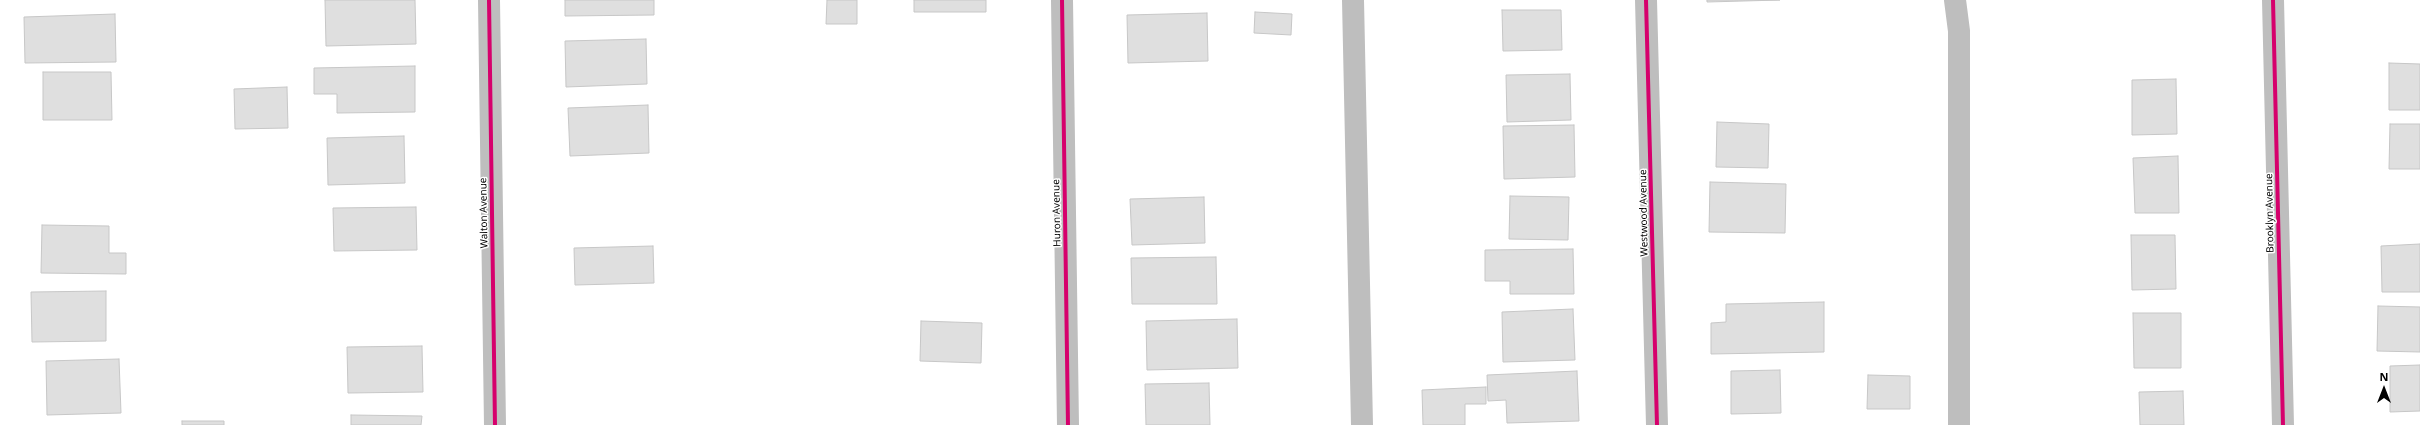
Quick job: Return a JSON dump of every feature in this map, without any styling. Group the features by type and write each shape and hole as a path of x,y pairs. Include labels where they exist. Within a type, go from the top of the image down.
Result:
{"street":[{"name":"Walton Avenue","path":"488,0 495,425"},
{"name":"Huron Avenue","path":"1062,0 1068,425"},
{"path":"1353,0 1362,425"},
{"name":"Westwood Avenue","path":"1646,0 1657,425"},
{"path":"1955,0 1959,31 1959,425"},
{"name":"Brooklyn Avenue","path":"2273,0 2283,425"}],"building":[{"path":"325,0 415,0 416,44 326,46"},
{"path":"565,0 654,0 654,15 565,16"},
{"path":"827,0 857,0 857,24 826,24"},
{"path":"914,0 986,0 986,12 914,12"},
{"path":"1707,0 1780,0 1707,2"},
{"path":"1502,10 1561,10 1562,50 1503,51"},
{"path":"1255,12 1292,14 1291,35 1254,33"},
{"path":"1207,13 1208,61 1128,63 1127,15"},
{"path":"115,14 116,62 25,63 24,17"},
{"path":"646,39 647,84 566,87 565,41"},
{"path":"2389,63 2420,64 2420,110 2389,110"},
{"path":"415,66 415,112 337,113 337,94 314,94 314,68"},
{"path":"43,72 111,72 112,120 43,120"},
{"path":"1570,74 1571,120 1507,122 1506,75"},
{"path":"2176,79 2177,134 2132,135 2132,80"},
{"path":"287,87 288,128 235,129 234,89"},
{"path":"648,105 649,153 570,156 568,108"},
{"path":"1717,122 1769,124 1768,168 1716,167"},
{"path":"2390,124 2420,124 2420,169 2389,169"},
{"path":"1574,125 1575,177 1504,179 1503,126"},
{"path":"404,136 405,183 328,185 327,138"},
{"path":"2178,156 2179,213 2135,213 2133,158"},
{"path":"1710,182 1786,184 1785,233 1709,232"},
{"path":"1510,196 1569,197 1568,240 1509,239"},
{"path":"1204,197 1205,243 1132,245 1130,199"},
{"path":"416,207 417,250 334,251 333,208"},
{"path":"42,225 109,226 109,253 126,253 126,274 41,273"},
{"path":"2131,235 2175,235 2176,289 2132,290"},
{"path":"2420,244 2420,292 2382,292 2381,246"},
{"path":"653,246 654,283 575,285 574,248"},
{"path":"1573,249 1574,294 1510,294 1510,281 1485,281 1485,250"},
{"path":"1216,257 1217,304 1132,304 1131,258"},
{"path":"106,291 106,341 32,342 31,292"},
{"path":"1824,302 1824,352 1711,354 1711,323 1726,322 1726,304"},
{"path":"2378,306 2420,307 2420,352 2377,351"},
{"path":"1573,309 1575,360 1503,362 1502,312"},
{"path":"2133,313 2181,313 2181,368 2134,368"},
{"path":"1237,319 1238,368 1147,370 1146,321"},
{"path":"921,321 982,323 981,363 920,361"},
{"path":"422,346 423,392 348,393 347,347"},
{"path":"119,359 121,413 47,415 46,361"},
{"path":"2420,365 2420,411 2390,412 2390,366"},
{"path":"1780,370 1781,413 1731,414 1731,371"},
{"path":"1577,371 1579,421 1507,423 1506,400 1488,401 1487,375"},
{"path":"1868,375 1910,376 1910,409 1867,409"},
{"path":"1209,383 1210,425 1146,425 1145,384"},
{"path":"1486,387 1486,404 1465,404 1465,425 1423,425 1422,390"},
{"path":"2183,391 2184,425 2140,425 2139,392"},
{"path":"351,415 422,416 421,425 351,425"},
{"path":"182,421 224,421 224,425 182,425"}],"cycle path":[{"path":"489,0 495,425"},
{"path":"1062,0 1068,425"},
{"path":"1646,0 1657,425"},
{"path":"2273,0 2283,425"}]}
